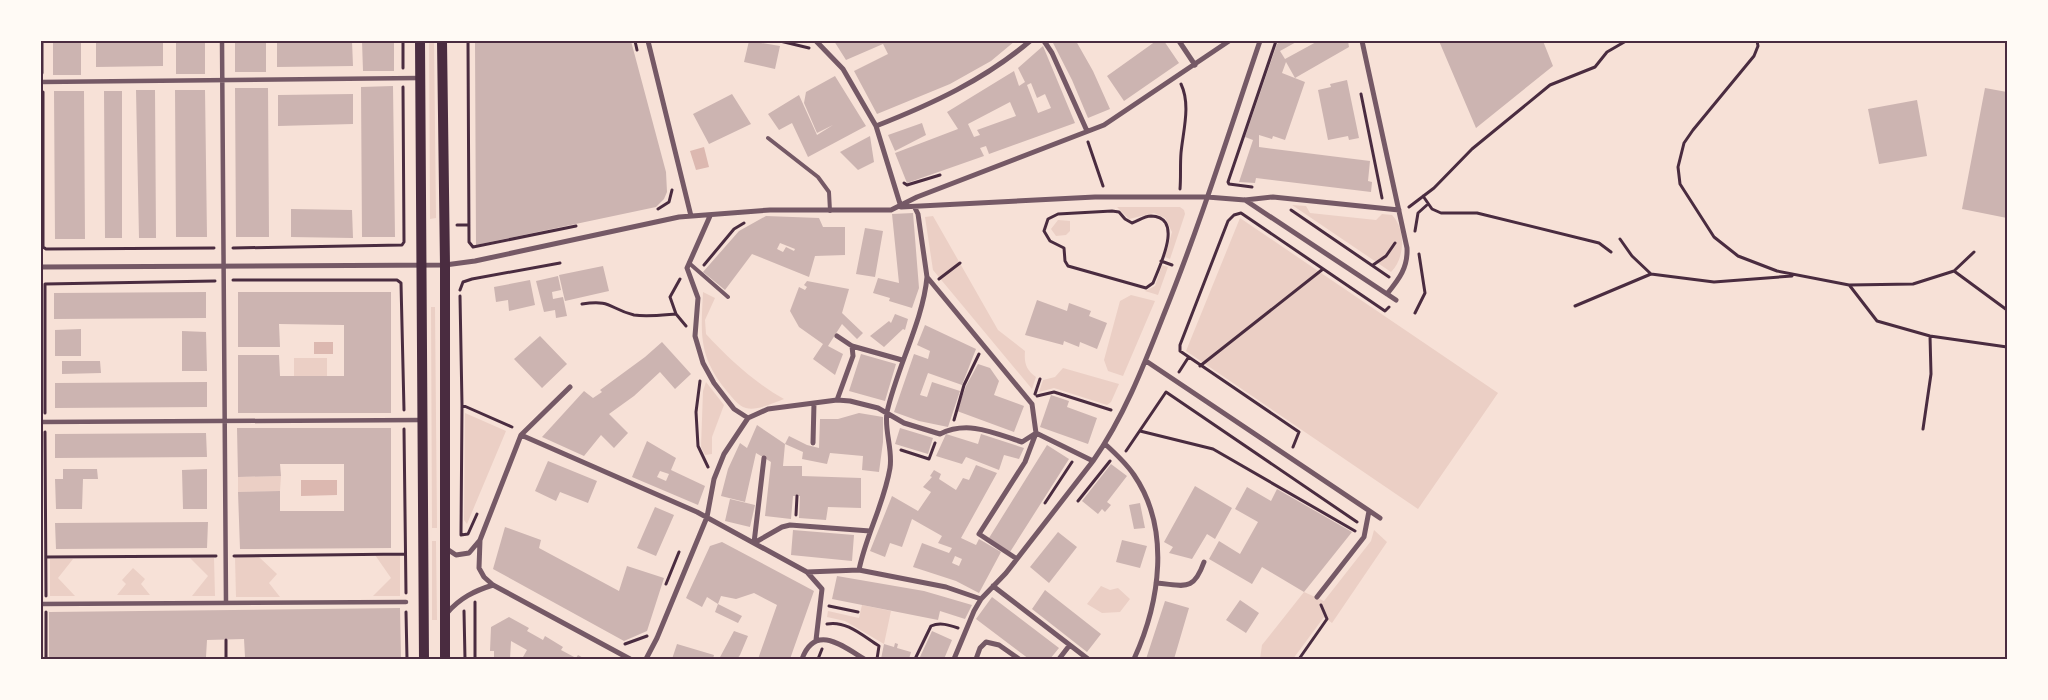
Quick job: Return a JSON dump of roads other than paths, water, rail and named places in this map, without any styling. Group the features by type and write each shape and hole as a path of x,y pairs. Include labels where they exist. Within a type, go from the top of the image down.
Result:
{"main road":[{"path":"420,41 424,659"},
{"path":"442,41 445,265 445,659"}],"street":[{"path":"222,41 226,603"},
{"path":"648,41 691,216"},
{"path":"815,41 843,69 876,126 901,207"},
{"path":"876,126 971,84 999,66 1030,41"},
{"path":"1044,41 1052,53 1087,131"},
{"path":"1179,41 1195,65"},
{"path":"41,267 445,265 475,261 691,216 770,210 891,210 901,207 917,197 1104,125 1229,41"},
{"path":"954,659 965,630 982,599 1017,559 1105,444 1146,361 1182,271 1260,41"},
{"path":"1362,41 1403,229 1408,262 1387,294"},
{"path":"41,82 420,78"},
{"path":"901,207 915,208 1104,197 1207,197 1245,200 1273,197 1399,210"},
{"path":"1245,200 1396,300"},
{"path":"858,570 870,531 880,509 890,468 887,414 902,360 926,293 927,277 915,208"},
{"path":"710,216 688,266 698,298 695,336 701,350 703,364 714,383 734,409 748,418"},
{"path":"927,277 1032,404 1036,433 1025,462 979,534 1017,559"},
{"path":"837,336 852,346 902,360"},
{"path":"837,400 853,356 852,346"},
{"path":"1146,361 1380,518"},
{"path":"444,546 450,552 463,555 469,554 480,540 521,435 570,386"},
{"path":"646,659 657,638 707,516 714,479 724,454 748,418 768,409 850,400 887,414 904,423 940,434 951,429 974,427 1022,442 1036,433"},
{"path":"813,444 814,403"},
{"path":"41,422 423,420"},
{"path":"1036,433 1093,462"},
{"path":"521,435 707,516 807,572 822,589 816,640"},
{"path":"1105,444 1134,474 1152,508 1159,560 1155,590 1134,659"},
{"path":"754,543 764,458"},
{"path":"1316,597 1364,537 1368,511"},
{"path":"754,543 782,527 795,526 870,531"},
{"path":"480,540 479,568 484,577 493,585 630,659"},
{"path":"1156,583 1188,585 1196,581 1204,562"},
{"path":"807,572 858,570 946,587 982,599"},
{"path":"444,615 457,602 470,593 493,585"},
{"path":"993,586 1088,659"},
{"path":"41,604 406,602"},
{"path":"802,659 809,645 816,640 823,639 836,642 864,659"},
{"path":"976,659 980,648 986,642 999,645 1019,659"},
{"path":"1059,659 1069,646"}],"lane":[{"path":"768,138 818,177 829,192 830,211"},
{"path":"688,266 728,297"}]}
